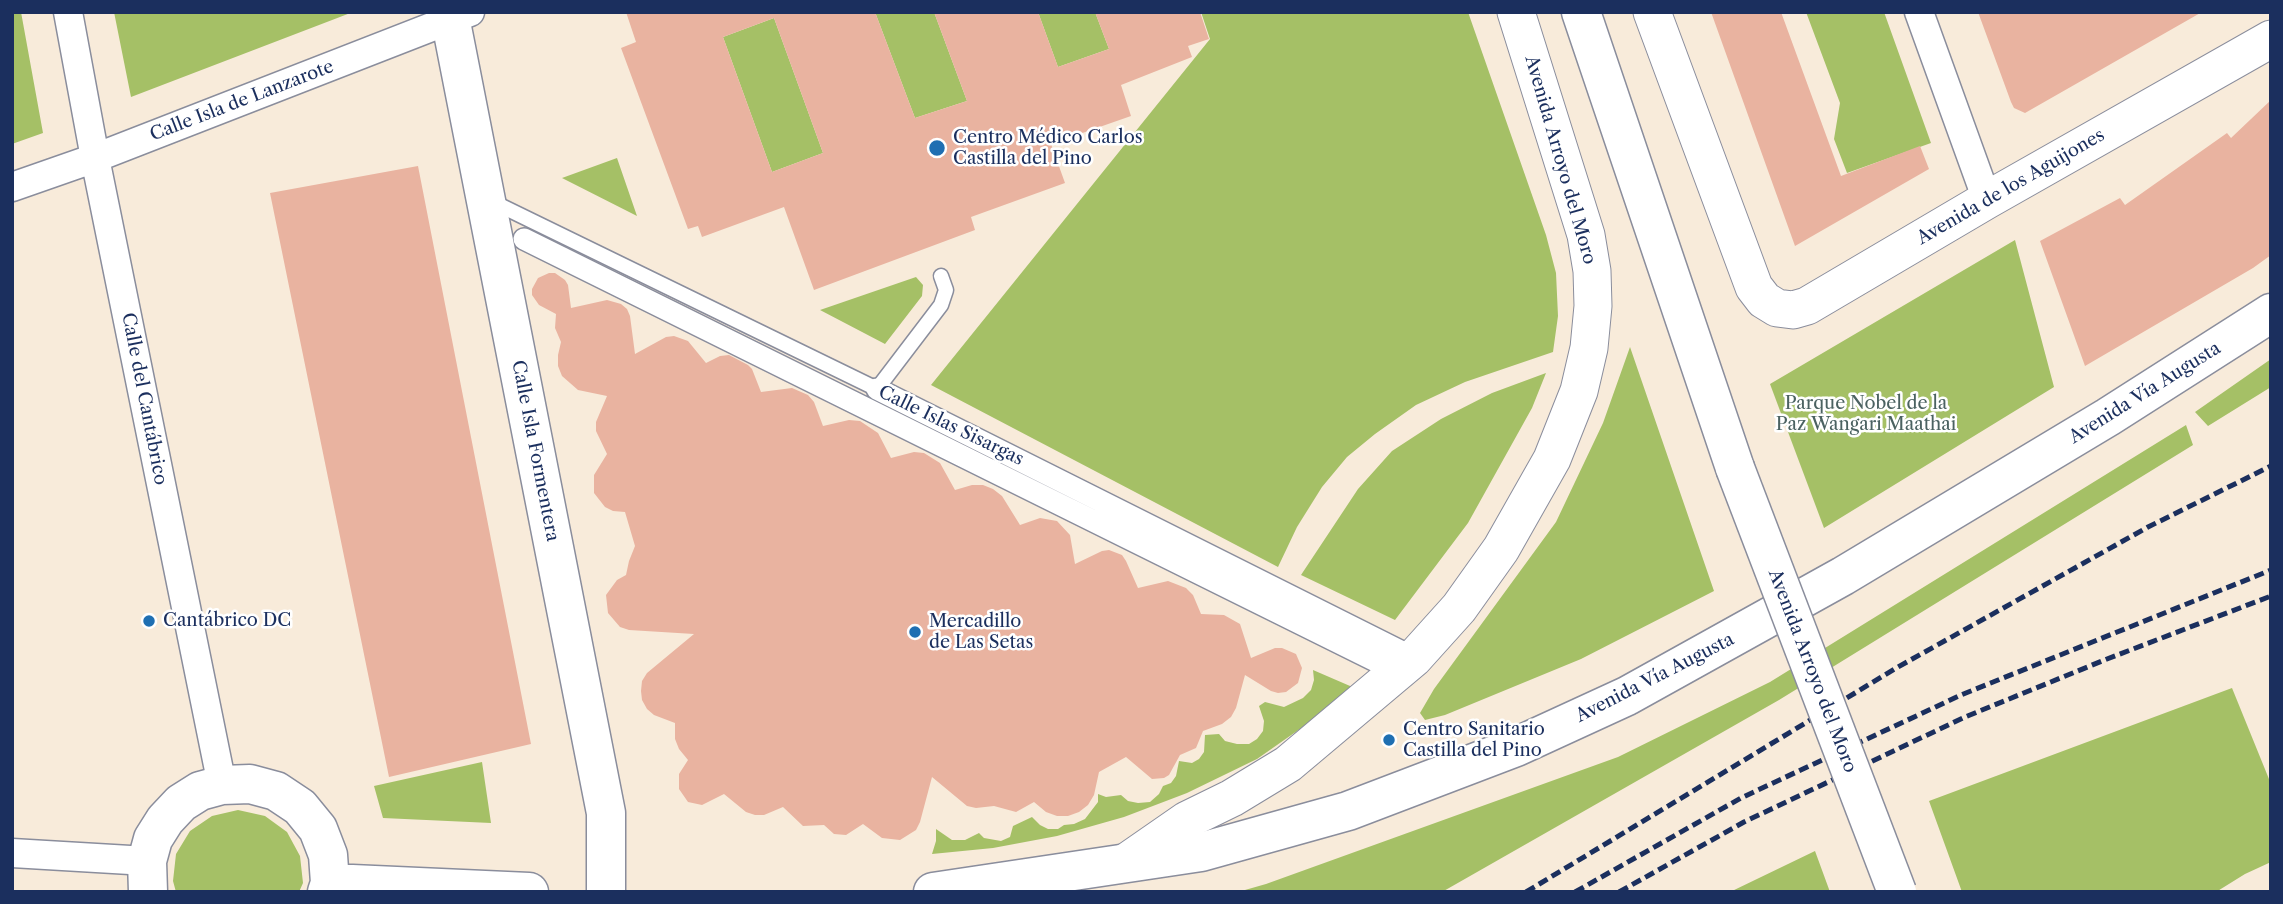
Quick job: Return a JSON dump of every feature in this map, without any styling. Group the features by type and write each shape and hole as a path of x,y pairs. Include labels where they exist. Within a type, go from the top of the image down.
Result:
{"main road":[{"name":"Avenida Arroyo del Moro","path":"1581,12 1735,468 1897,892"},
{"name":"Calle Isla Formentera","path":"457,15 486,198 606,813 606,892"},
{"name":"Avenida Vía Augusta","path":"956,891 1201,852 1348,811 1516,747 1628,696 1843,576 2108,417 2271,313"},
{"path":"147,876 153,839 164,820 181,803 200,792 222,785 250,784 276,792 300,807 318,829 327,855 329,887 529,892"}],"street":[{"name":"Calle del Cantábrico","path":"68,12 222,785"},
{"name":"Avenida Arroyo del Moro","path":"1125,863 1188,820 1233,798 1288,764 1406,665 1459,608 1501,549 1552,459 1579,391 1589,348 1593,306 1592,271 1586,235 1516,12"},
{"name":"Avenida de los Aguijones","path":"1652,12 1754,287 1764,300 1777,308 1793,310 1807,306 2271,39"},
{"path":"1919,12 1987,200"},
{"name":"Calle Isla de Lanzarote","path":"12,187 95,158 457,15"},
{"name":"Calle Islas Sisargas","path":"524,239 1406,665"},
{"name":"Calle Islas Sisargas","path":"877,389 1406,665"},
{"path":"12,853 147,876"}],"lane":[{"name":"Calle Islas Sisargas","path":"486,198 877,389"},
{"path":"877,389 941,305 946,290 941,276"}],"green space":[{"path":"12,12 21,12 43,133 12,144"},
{"path":"114,12 353,12 131,97"},
{"path":"875,12 934,12 967,101 915,118"},
{"path":"1038,12 1095,12 1109,49 1058,67"},
{"path":"1201,12 1468,12 1546,235 1556,273 1558,316 1553,352 1465,382 1416,405 1375,434 1347,457 1322,487 1297,527 1278,567 931,385 1210,39"},
{"path":"1806,12 1884,12 1931,143 1847,173 1834,139 1840,103"},
{"path":"774,18 823,153 772,172 723,37"},
{"path":"617,158 637,216 562,178"},
{"name":"Parque Nobel de la Paz Wangari Maathai","path":"2015,240 2054,387 1824,528 1770,384"},
{"path":"916,277 923,285 922,296 885,344 820,310"},
{"path":"1630,347 1714,591 1581,659 1445,715 1425,720 1420,713 1434,689 1556,522 1603,423"},
{"path":"2271,359 2271,387 2208,426 2195,412"},
{"path":"1546,373 1532,408 1468,523 1395,620 1301,575 1358,489 1392,451 1441,419 1492,393"},
{"path":"2186,425 2193,445 1779,700 1442,892 1238,892 1618,757 1770,682"},
{"path":"1313,670 1357,689 1257,759 1187,793 1124,817 1057,836 993,848 932,854 936,829 952,840 965,840 979,833 984,838 1001,841 1010,837 1013,826 1032,817 1048,829 1058,829 1085,819 1098,802 1098,794 1106,797 1121,795 1128,801 1138,803 1150,802 1163,786 1171,783 1176,776 1179,761 1192,763 1199,759 1204,752 1205,735 1219,734 1225,741 1237,744 1249,744 1257,739 1263,731 1264,721 1259,706 1265,702 1284,707 1303,698 1311,690"},
{"path":"2232,688 2271,784 2271,862 2216,892 1962,892 1929,801"},
{"path":"482,762 491,823 383,818 374,786"},
{"path":"238,810 265,816 287,832 300,856 303,883 299,892 176,892 173,881 176,854 190,831 212,816"},
{"path":"1815,851 1830,892 1730,892"}],"building":[{"name":"Centro Médico Carlos Castilla del Pino","path":"626,12 875,12 915,118 967,101 934,12 1038,12 1058,67 1109,49 1095,12 1200,12 1209,39 1188,46 1192,57 1121,85 1131,116 1051,144 1065,183 971,217 975,230 814,290 784,207 702,237 698,226 688,229 621,48 636,42","holes":["774,18 823,153 772,172 723,37"]},
{"path":"1711,12 1781,12 1841,176 1920,146 1929,169 1795,246"},
{"path":"1978,12 2202,12 2025,113 2014,108 2011,102"},
{"path":"2271,100 2271,255 2085,366 2040,241 2120,198 2125,205 2227,133 2231,138"},
{"path":"418,166 531,744 389,777 270,193"},
{"path":"555,273 565,280 571,308 607,300 627,309 635,354 666,337 674,336 688,341 706,363 729,355 752,369 761,392 792,388 808,395 814,402 823,426 849,420 860,421 878,433 891,458 914,452 924,453 940,463 955,490 972,485 993,489 1002,496 1020,525 1040,518 1057,521 1070,535 1075,564 1109,550 1122,555 1138,588 1168,581 1186,588 1193,595 1201,614 1224,615 1240,624 1251,658 1275,648 1296,654 1302,668 1298,683 1286,692 1278,693 1245,675 1231,717 1222,724 1203,731 1196,748 1180,755 1169,775 1152,779 1126,757 1099,772 1094,795 1088,805 1068,816 1046,812 1034,802 1016,812 994,806 967,806 932,777 916,830 900,840 882,838 863,824 846,835 834,834 824,825 803,826 783,807 764,815 755,815 746,812 724,794 702,805 688,802 679,789 679,774 688,760 675,739 675,723 654,715 647,709 641,691 642,681 647,673 694,634 629,630 620,627 608,613 606,595 617,580 626,575 635,546 625,512 605,507 594,493 594,475 607,454 596,431 596,422 607,396 578,390 562,376 558,366 561,342 555,328 556,314 539,305 532,295 538,278"}],"railway":[{"path":"1526,892 1898,667 2148,527 2271,466"},
{"path":"1575,892 1741,798 1961,695 2271,570"},
{"path":"1619,892 1744,822 1965,717 2271,596"}],"place":[{"name":"Centro Médico Carlos Castilla del Pino","path":"937,148"},
{"name":"Cantábrico DC","path":"149,621"},
{"name":"Mercadillo de Las Setas","path":"915,632"},
{"name":"Centro Sanitario Castilla del Pino","path":"1389,740"}]}
